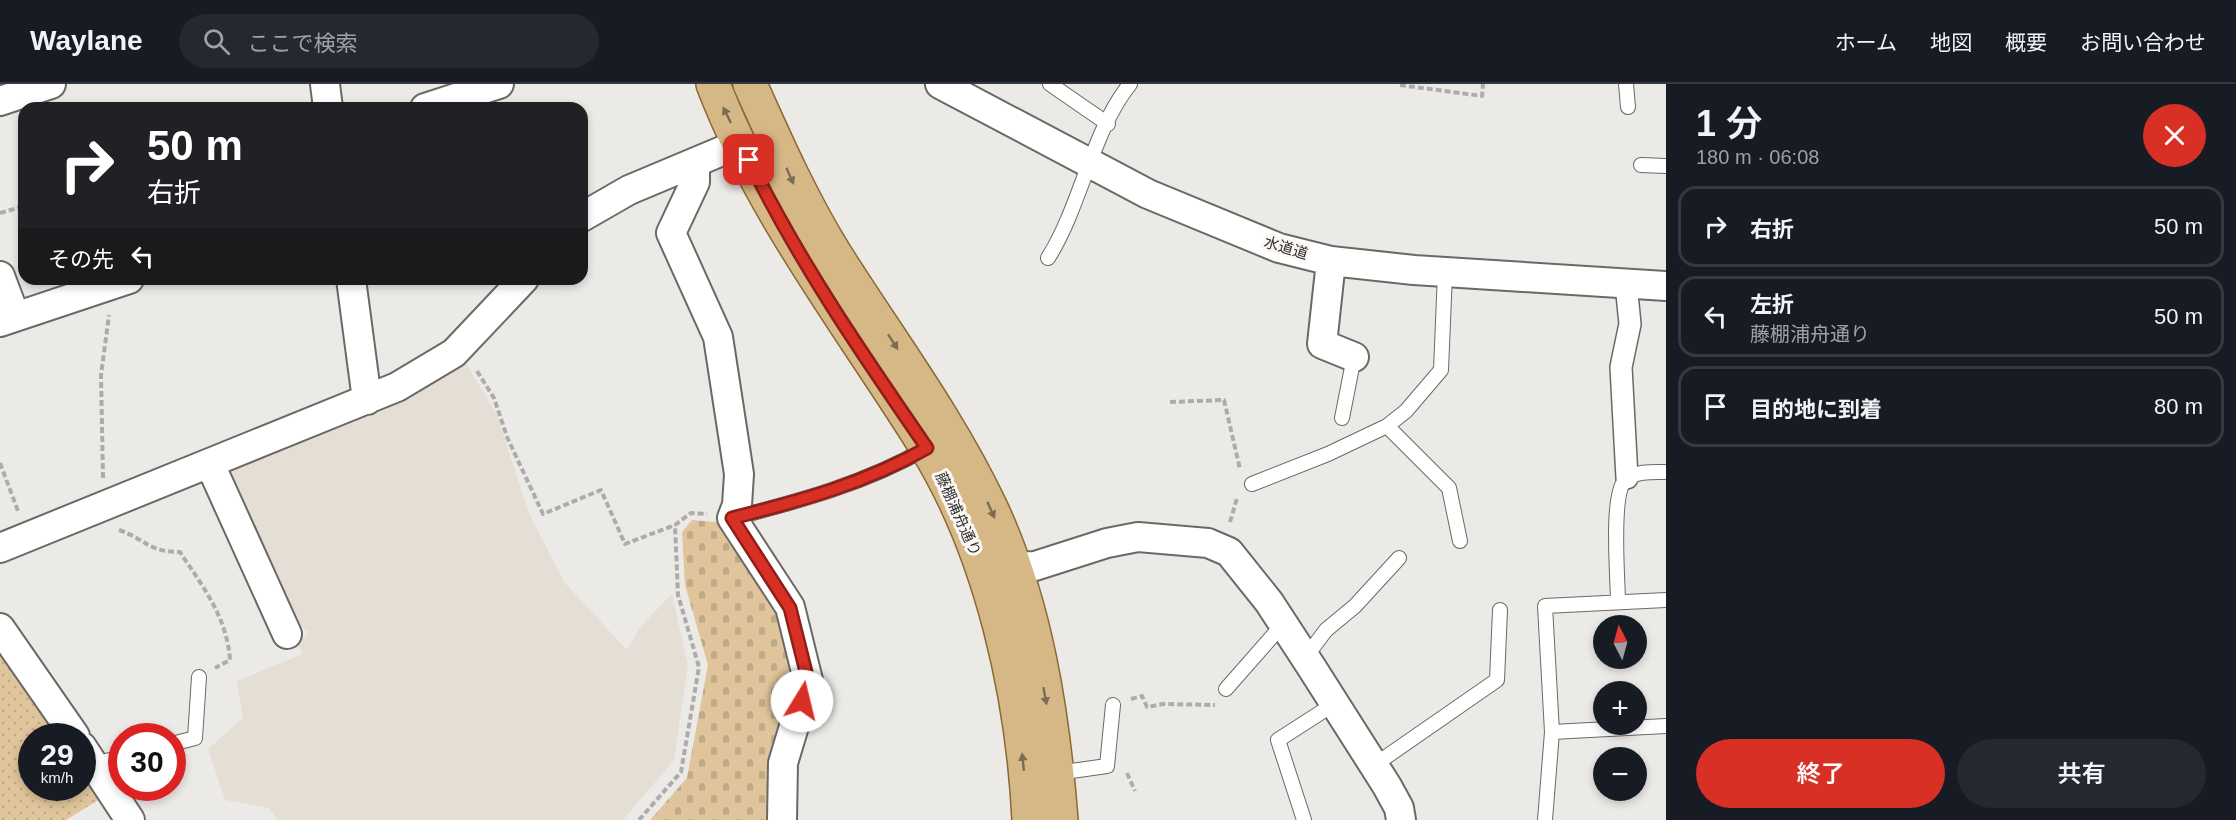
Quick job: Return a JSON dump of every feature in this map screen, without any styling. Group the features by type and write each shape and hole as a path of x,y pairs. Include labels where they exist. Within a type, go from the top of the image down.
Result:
{"main road":[{"name":"藤棚浦舟通り","path":"713,84 774,211 817,284 927,448 955,502 981,568 998,622 1015,698 1029,820"},
{"name":"藤棚浦舟通り","path":"750,84 794,185 835,253 943,418 991,508 1013,565 1038,654 1058,773 1061,820"}],"street":[{"path":"6,94 51,84"},
{"path":"324,84 327,102"},
{"path":"444,102 499,84"},
{"name":"水道道","path":"940,84 1148,194 1279,248 1331,261 1445,273 1666,286"},
{"path":"588,214 629,190 741,143"},
{"path":"695,163 695,182 671,233 720,348 739,474 737,505 729,517 790,608 808,680 783,763 782,820"},
{"path":"1331,261 1322,344 1354,357"},
{"path":"0,276 8,319 112,285"},
{"path":"1626,284 1630,324 1621,367 1627,478"},
{"path":"352,285 367,400"},
{"path":"0,548 27,537 112,515 210,464 397,387 454,353 518,285"},
{"path":"210,464 286,634"},
{"path":"981,568 1013,565 1035,566 1107,543 1138,537 1208,543 1239,551 1245,569 1305,658 1399,808 1401,820"},
{"path":"0,628 66,723"},
{"path":"96,768 130,820"}],"lane":[{"path":"1050,84 1108,124"},
{"path":"1048,258 1064,233 1089,164 1131,84"},
{"path":"1626,84 1628,106"},
{"path":"1641,165 1666,166"},
{"path":"1252,484 1347,445 1387,426 1406,411 1441,370 1445,273"},
{"path":"1342,418 1354,357"},
{"path":"1387,426 1449,488 1460,541"},
{"path":"1335,436 1347,445"},
{"path":"729,517 822,494 860,481 927,448"},
{"path":"1618,602 1617,505 1620,487 1627,478 1641,473 1666,472"},
{"path":"1305,658 1326,630 1355,606 1399,558"},
{"path":"1545,820 1550,781 1552,732 1545,606 1666,600"},
{"path":"1373,766 1497,680 1500,610"},
{"path":"1226,689 1283,624"},
{"path":"186,740 195,738 199,677"},
{"path":"1304,820 1278,740 1334,704"},
{"path":"1058,773 1107,766 1113,705"},
{"path":"1552,732 1666,726"}],"path":[{"path":"1400,85 1482,96 1483,84"},
{"path":"0,213 18,208"},
{"path":"120,285 101,375 103,473 112,515 148,548 160,552 180,552 217,608 228,637 230,660 199,677"},
{"path":"461,345 494,398 507,436 543,514 600,490 625,544 675,525 691,513 729,517"},
{"path":"1170,402 1224,400 1238,453"},
{"path":"0,462 27,537"},
{"path":"1239,551 1230,523 1242,488 1252,484"},
{"path":"639,820 681,772 699,667 678,595 675,525"},
{"path":"1113,705 1142,696 1147,707 1163,704 1209,706 1217,704 1226,689"}],"shaded area":[{"path":"465,362 497,415 528,511 564,582 627,650 640,627 672,594 688,665 674,760 623,820 278,820 269,808 225,800 208,749 243,718 237,681 303,654 298,643 309,632 293,620 227,473 384,410"}],"green space":[{"path":"692,520 727,523 783,608 798,678 770,820 650,820 687,778 708,665 685,585 682,532"},
{"path":"0,650 49,723 18,723 18,801 96,801 96,793 100,799 66,820 0,820"}],"route":[{"path":"749,160 774,211 817,284 927,448 860,481 822,494 732,518 790,608 808,680 802,701"}]}
